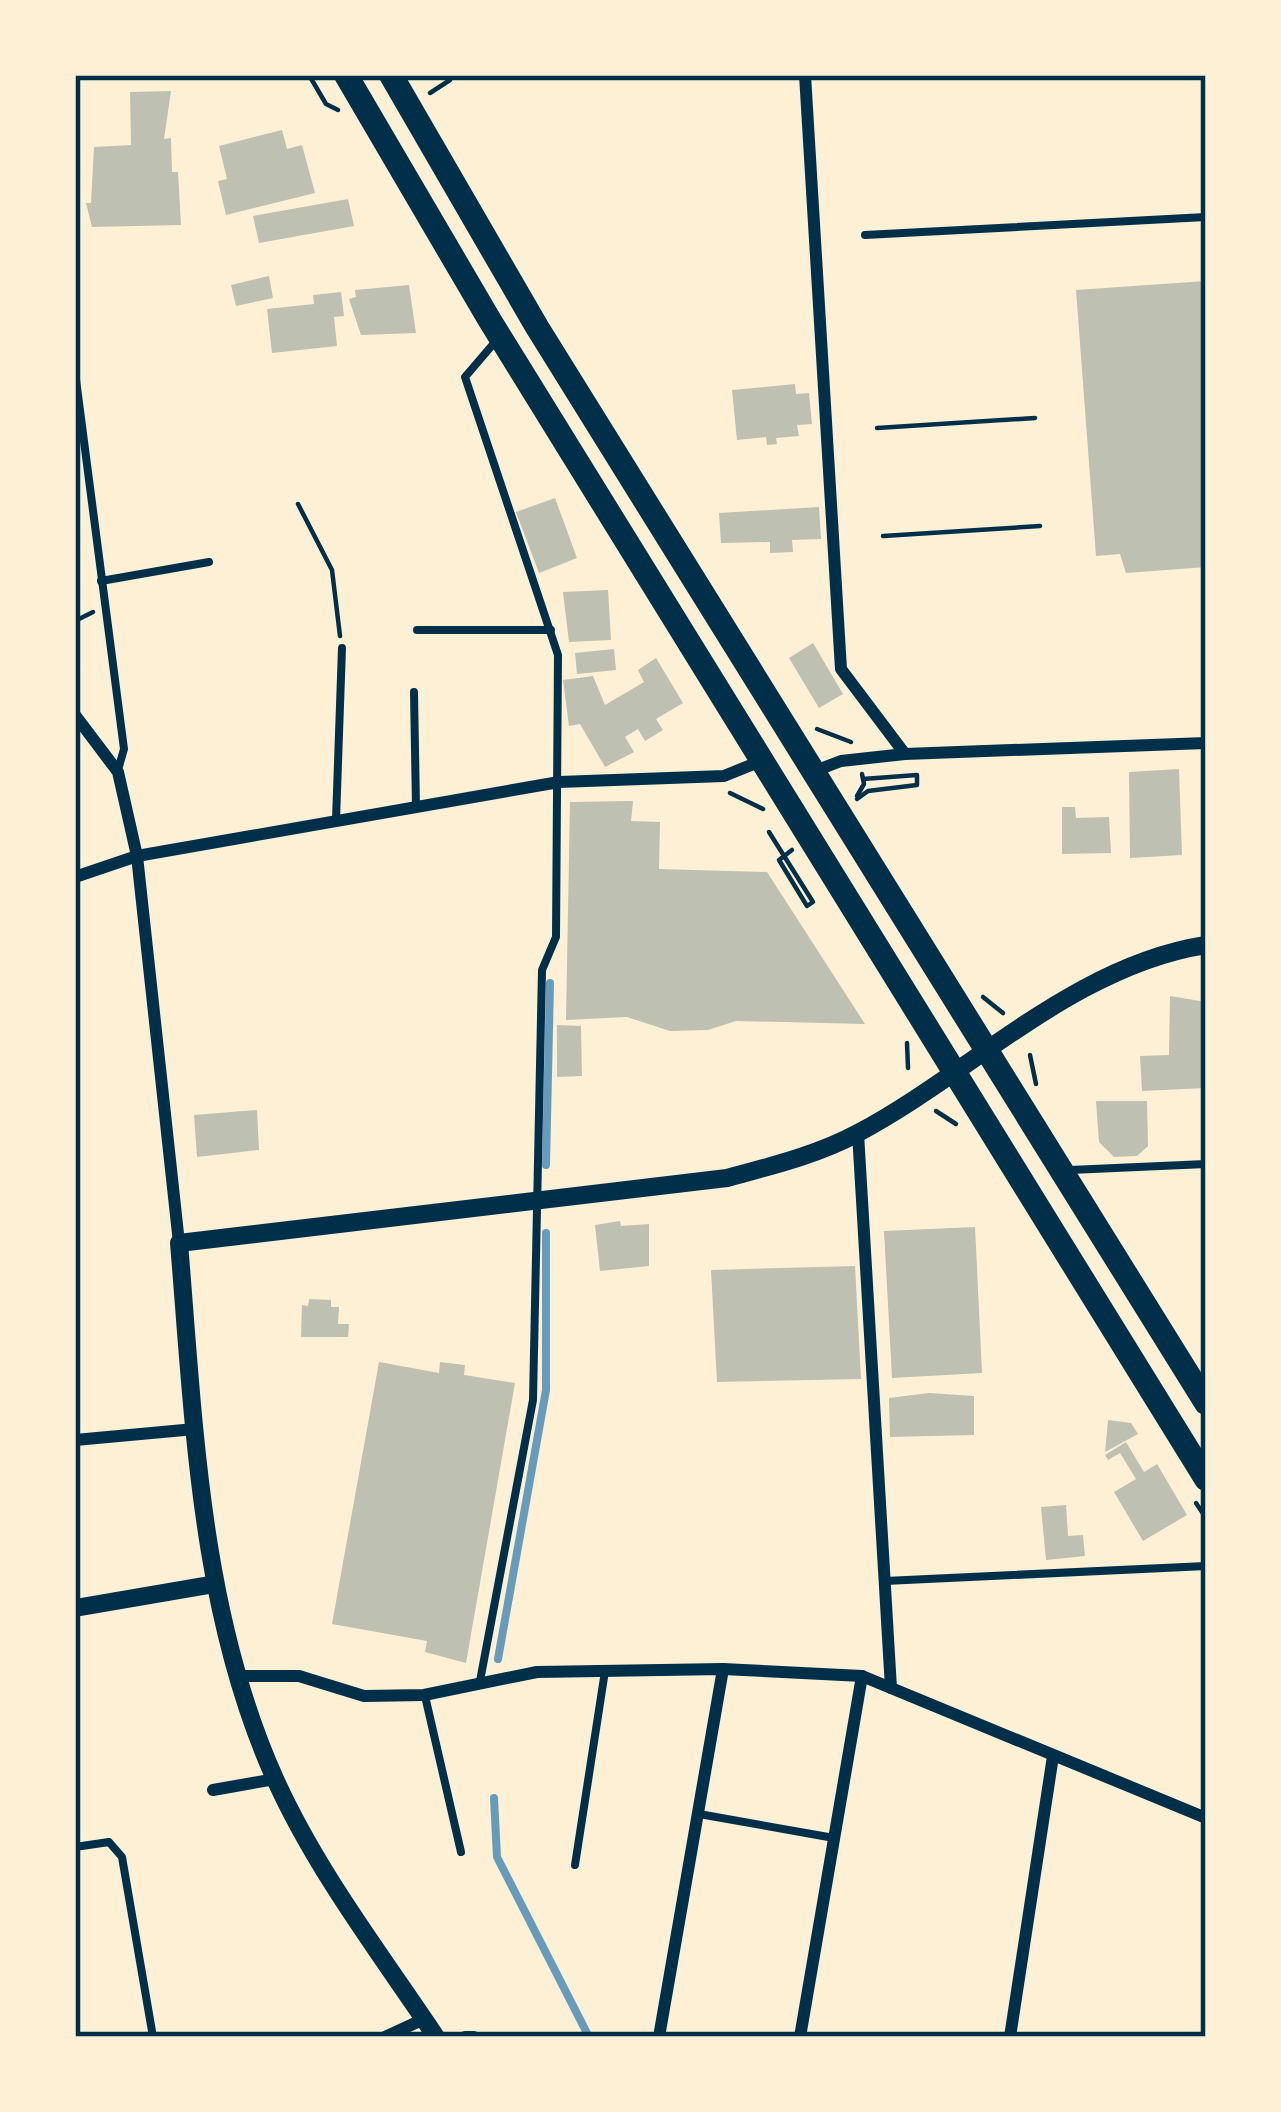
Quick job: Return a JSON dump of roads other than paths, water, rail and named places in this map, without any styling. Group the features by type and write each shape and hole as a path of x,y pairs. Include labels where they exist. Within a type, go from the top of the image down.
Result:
{"highway":[{"path":"346,75 500,336 1206,1479"},
{"path":"391,75 537,327 986,1051 1197,1372 1206,1403"}],"street":[{"path":"805,75 842,669 905,754"},
{"path":"75,715 118,772 137,856 195,1429 215,1584 238,1676 275,1779 321,1870 436,2037"},
{"path":"815,771 841,761 905,754 1206,743"},
{"path":"75,877 137,856 559,782 724,776 761,761"},
{"path":"179,1243 727,1178 795,1160 858,1133 1129,968 1206,945"},
{"path":"858,1133 891,1688"},
{"path":"75,1440 195,1429"},
{"path":"75,1608 215,1584"},
{"path":"238,1676 299,1676 364,1696 424,1695 480,1681 604,1671 723,1669 862,1676 1206,1818"},
{"path":"658,2037 723,1669"},
{"path":"800,2037 862,1676"},
{"path":"1010,2037 1053,1756"},
{"path":"213,1790 275,1779"},
{"path":"385,2037 401,2035 424,2018"}],"lane":[{"path":"75,100 76,75"},
{"path":"865,236 1206,217"},
{"path":"480,1681 533,1400 542,970 556,937 559,782 558,655 465,377 500,336"},
{"path":"75,372 124,749 118,772"},
{"path":"101,581 208,562"},
{"path":"417,630 551,630"},
{"path":"336,822 342,648"},
{"path":"414,692 416,807"},
{"path":"1061,1171 1206,1164"},
{"path":"884,1581 1206,1566"},
{"path":"575,1865 604,1671"},
{"path":"424,1695 461,1852"},
{"path":"698,1814 834,1838"},
{"path":"75,1847 109,1842 122,1857 153,2037"}],"waterway":[{"path":"546,1165 550,983"},
{"path":"498,1659 546,1390 546,1233"},
{"path":"494,1798 497,1857 589,2037"}]}
